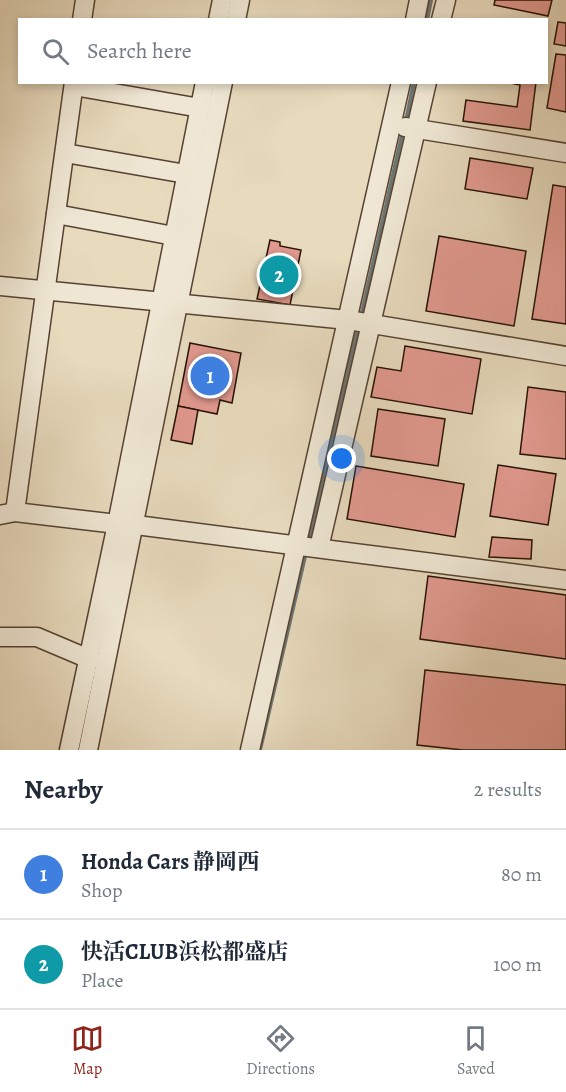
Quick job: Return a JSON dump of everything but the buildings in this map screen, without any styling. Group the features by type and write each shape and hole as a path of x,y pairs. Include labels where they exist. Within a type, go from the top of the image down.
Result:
{"street":[{"path":"218,18 222,0"},
{"path":"236,18 240,0"},
{"path":"416,18 420,0"},
{"path":"442,18 446,0"},
{"path":"117,524 7,514 46,291 74,84 200,108"},
{"path":"88,750 136,525 169,302 174,236 205,84"},
{"path":"69,750 117,524 224,84"},
{"path":"250,750 401,84"},
{"path":"319,548 427,84"},
{"path":"392,124 566,153"},
{"path":"65,153 186,174"},
{"path":"56,214 174,236"},
{"path":"0,286 348,320 566,356"},
{"path":"136,525 566,580"},
{"path":"0,637 37,637 88,659"}],"waterway":[{"path":"427,18 431,0"},
{"path":"406,121 414,84"},
{"path":"361,317 403,131"},
{"path":"308,542 358,327"},
{"path":"260,750 306,552"}],"place":[{"name":"快活CLUB浜松都盛店","path":"279,275"},
{"name":"Honda Cars 静岡西","path":"210,376"}]}
